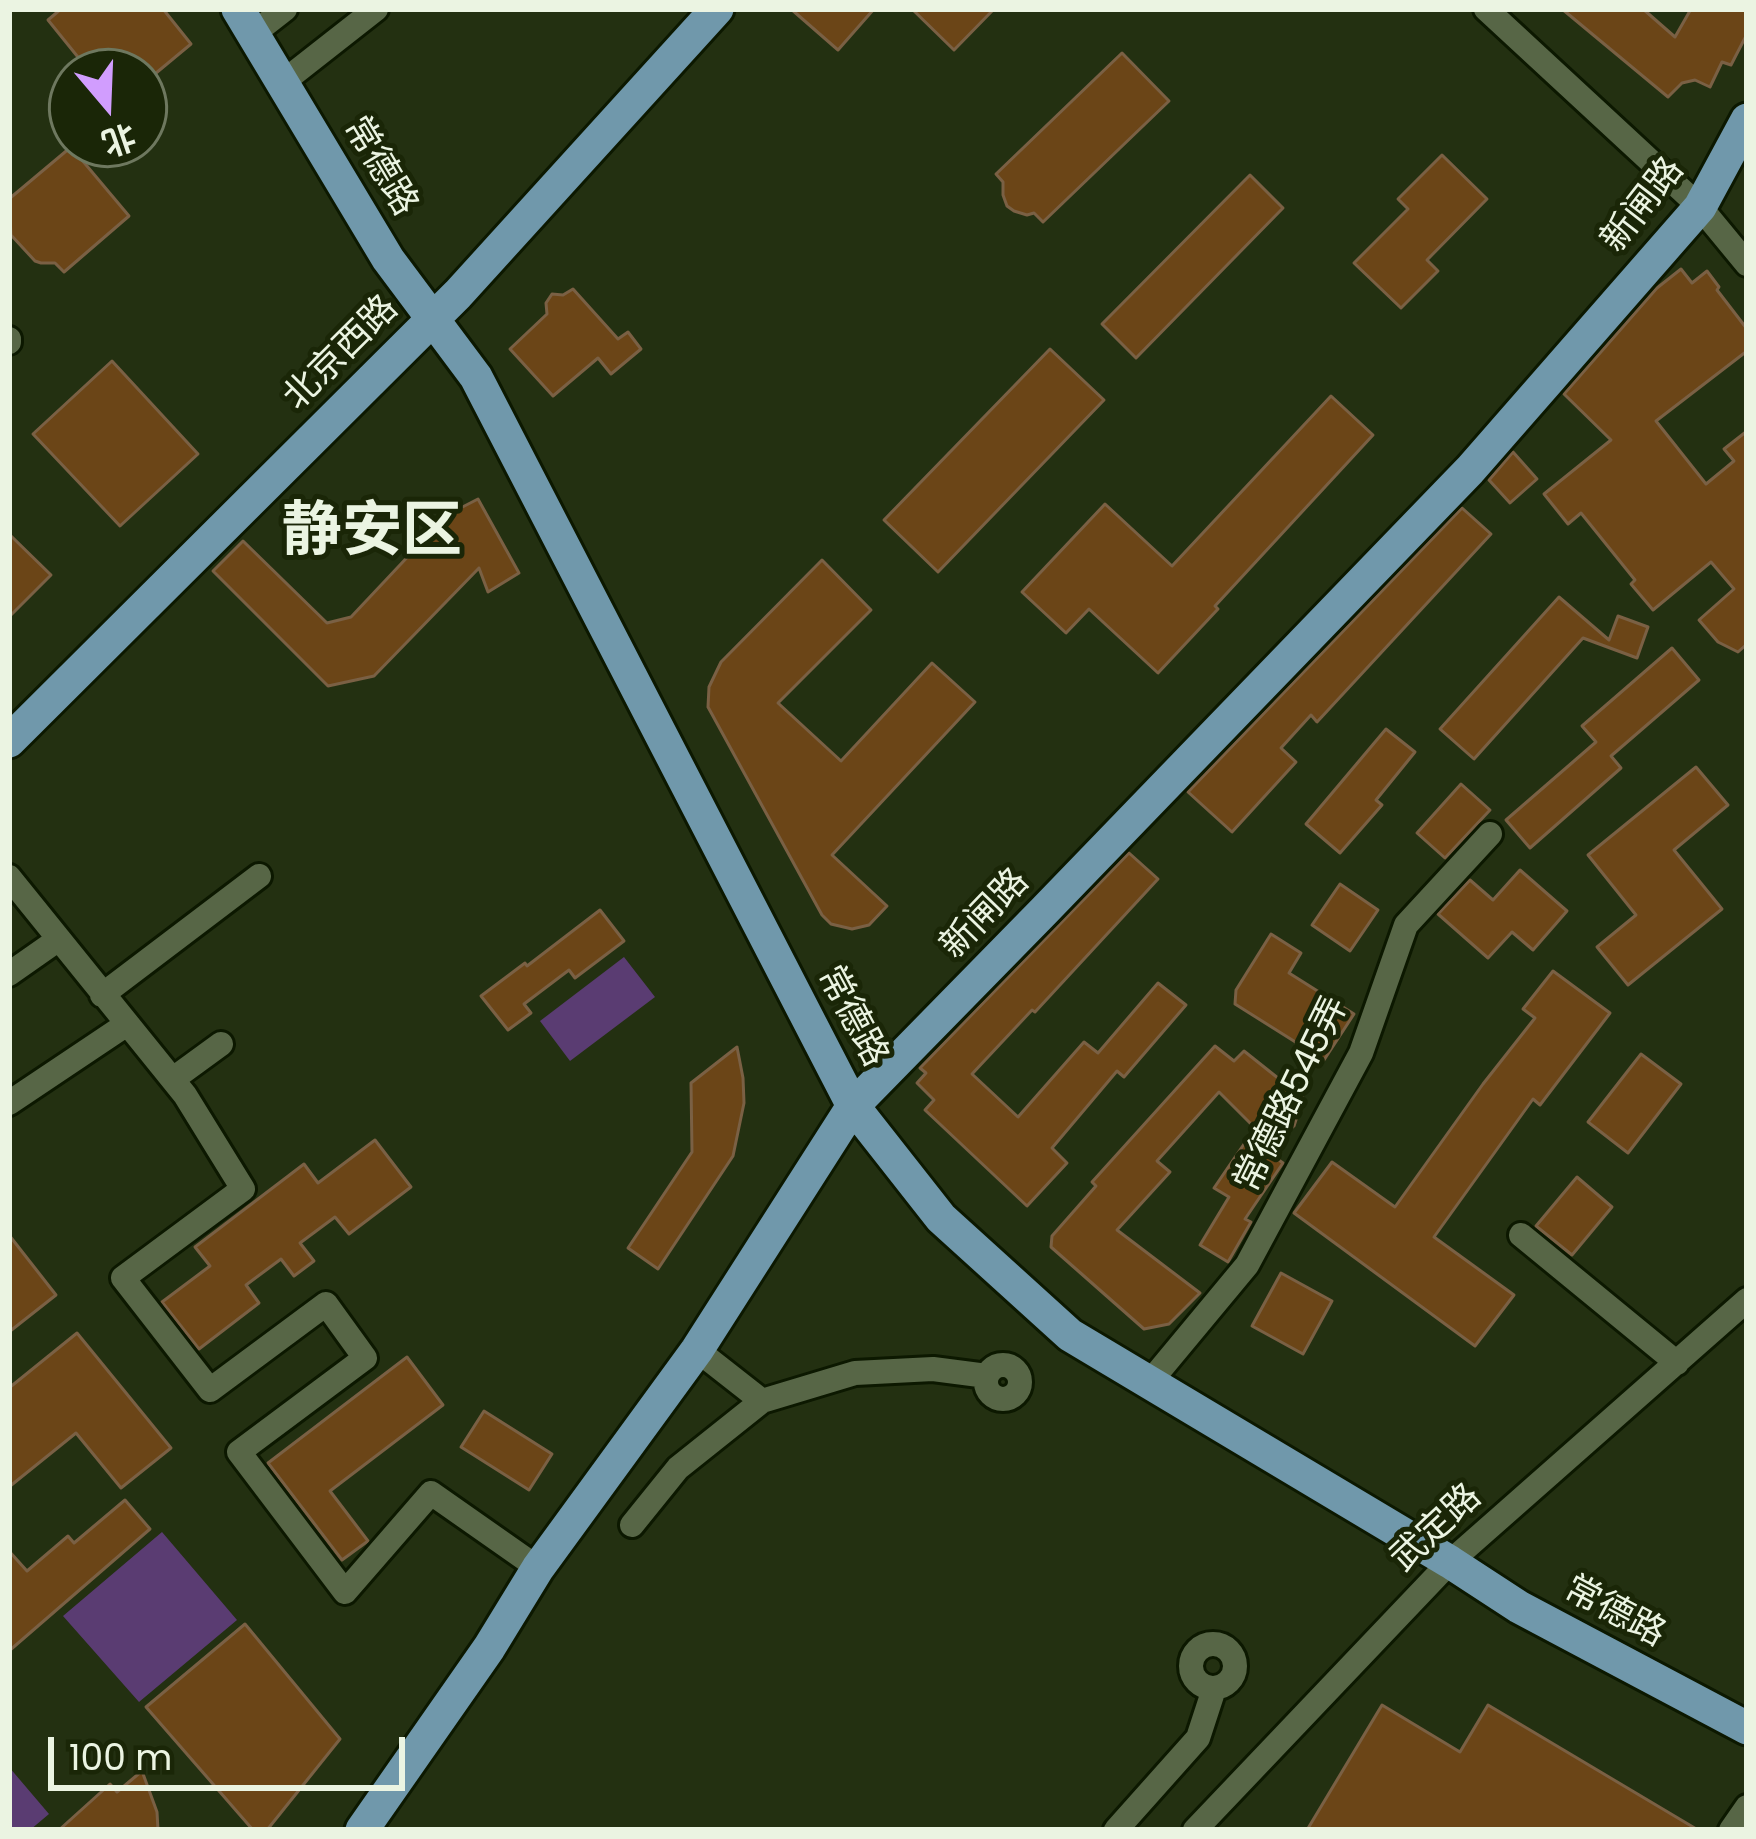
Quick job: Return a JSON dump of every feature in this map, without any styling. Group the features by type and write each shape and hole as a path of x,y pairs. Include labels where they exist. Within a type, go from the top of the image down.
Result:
{"main road":[{"name":"北京西路","path":"9,741 504,247 717,9"},
{"name":"常德路","path":"245,21 388,259 476,377 853,1106 940,1218 1070,1335 1519,1607 1747,1728"},
{"name":"新闸路","path":"362,1830 538,1568 697,1350 853,1106 1469,470 1700,207 1747,120"}],"street":[{"path":"245,21 286,9"},
{"path":"283,82 376,9"},
{"path":"1486,9 1700,207 1747,264"},
{"name":"常德路545弄","path":"1149,1383 1247,1265 1361,1053 1406,925 1490,834"},
{"path":"102,995 259,876"},
{"path":"9,877 179,1087 243,1189 123,1278 210,1390 326,1304 365,1358 239,1452 345,1592 431,1493 538,1568"},
{"path":"9,974 59,939"},
{"path":"9,1103 128,1024"},
{"path":"179,1087 221,1044"},
{"path":"1521,1235 1677,1363"},
{"name":"武定路","path":"1195,1830 1450,1562 1747,1300"},
{"path":"697,1350 762,1402"},
{"path":"632,1525 678,1468 762,1402 855,1373 932,1369 987,1376"},
{"path":"1116,1830 1198,1738 1214,1688"},
{"path":"1732,1830 1747,1807"}],"shaded area":[{"path":"624,957 655,997 570,1061 540,1021"},
{"path":"162,1532 237,1620 139,1702 63,1616"},
{"path":"9,1767 49,1814 30,1830 9,1830"}],"building":[{"path":"61,9 163,9 191,44 168,63 168,48 71,48 48,20"},
{"path":"791,9 874,9 838,50"},
{"path":"912,9 994,9 954,50"},
{"path":"1562,9 1643,9 1675,37 1691,9 1747,9 1747,34 1731,65 1722,62 1710,87 1695,80 1682,83 1668,97"},
{"path":"1122,53 1169,101 1043,222 1034,213 1027,215 1007,206 1003,182 996,174"},
{"path":"1442,155 1487,199 1427,260 1438,271 1401,308 1354,263 1408,209 1398,199"},
{"path":"48,166 89,168 129,216 64,272 55,263 35,261 11,235 9,199"},
{"path":"1250,175 1283,208 1136,358 1102,324"},
{"path":"1681,269 1692,283 1707,271 1747,329 1747,351 1656,421 1706,484 1734,461 1724,449 1747,431 1747,644 1738,652 1718,642 1699,620 1734,589 1711,562 1653,610 1581,513 1568,524 1544,494 1611,440 1564,394 1657,288"},
{"path":"573,289 618,339 628,332 641,349 611,374 598,358 553,396 510,349 547,314 546,303 552,294"},
{"path":"1050,349 1104,400 938,572 884,520"},
{"path":"112,361 198,454 120,526 33,434"},
{"path":"1331,396 1373,435 1158,673 1089,609 1066,633 1022,592 1105,504 1172,566"},
{"path":"1513,452 1537,479 1510,503 1489,480"},
{"path":"478,499 519,573 488,592 479,568 374,676 328,686 213,571 243,541 327,623 351,617 447,515"},
{"path":"1462,508 1491,534 1317,722 1311,715 1281,748 1296,762 1232,832 1188,792"},
{"path":"9,534 51,575 9,617"},
{"path":"822,560 871,610 778,703 841,761 932,663 975,702 832,855 887,906 869,925 852,929 831,924 822,915 708,707 709,687 721,662"},
{"path":"1559,597 1609,640 1618,616 1648,627 1637,658 1583,638 1474,759 1440,729"},
{"path":"1672,648 1699,680 1611,756 1621,768 1530,848 1506,820 1596,742 1582,726"},
{"path":"1386,729 1415,752 1376,800 1382,805 1340,853 1306,824"},
{"path":"1696,767 1728,805 1674,850 1722,909 1628,985 1597,947 1636,915 1588,855"},
{"path":"1461,784 1490,810 1445,858 1417,833"},
{"path":"1129,853 1158,879 972,1074 1018,1117 1084,1042 1098,1053 1158,983 1186,1005 1124,1077 1117,1071 1052,1148 1067,1163 1027,1206 925,1110 934,1100 917,1083 926,1073 920,1068"},
{"path":"1520,870 1567,911 1533,950 1512,932 1488,958 1438,914 1470,880 1493,900"},
{"path":"1340,884 1378,910 1350,951 1312,925"},
{"path":"600,910 624,941 575,978 569,970 524,1004 531,1013 508,1030 481,996"},
{"path":"1271,934 1301,953 1289,973 1354,1014 1324,1060 1235,1004 1236,990"},
{"path":"1553,971 1610,1013 1540,1105 1533,1099 1434,1237 1514,1295 1475,1346 1294,1213 1332,1162 1395,1207 1535,1018 1523,1009"},
{"path":"1215,1046 1234,1061 1244,1051 1303,1098 1294,1126 1266,1151 1283,1163 1245,1219 1251,1222 1228,1262 1200,1245 1229,1197 1214,1188 1255,1128 1219,1092 1157,1161 1170,1172 1117,1230 1200,1293 1169,1324 1144,1329 1051,1247 1052,1236 1096,1186 1092,1182"},
{"path":"737,1047 744,1103 733,1156 658,1269 628,1248 692,1152 691,1083"},
{"path":"1641,1054 1681,1084 1628,1153 1588,1122"},
{"path":"375,1140 411,1187 349,1234 335,1217 300,1243 314,1261 294,1276 281,1259 246,1285 259,1303 199,1349 162,1302 210,1266 195,1247 304,1164 318,1183"},
{"path":"1577,1177 1612,1207 1572,1255 1536,1226"},
{"path":"9,1235 56,1295 9,1332"},
{"path":"1281,1273 1332,1301 1303,1354 1252,1326"},
{"path":"77,1333 171,1448 121,1488 76,1433 9,1487 9,1388"},
{"path":"407,1357 443,1405 330,1491 368,1541 342,1560 268,1463"},
{"path":"484,1411 552,1454 529,1490 461,1447"},
{"path":"125,1500 150,1529 9,1651 9,1551 27,1571 68,1536 74,1543"},
{"path":"245,1624 340,1739 267,1830 253,1830 146,1707"},
{"path":"1382,1705 1460,1752 1488,1705 1698,1830 1307,1830"},
{"path":"142,1771 157,1812 158,1830 59,1830 110,1784 117,1792"}],"district":[{"name":"静安区","path":"372,535"}]}
